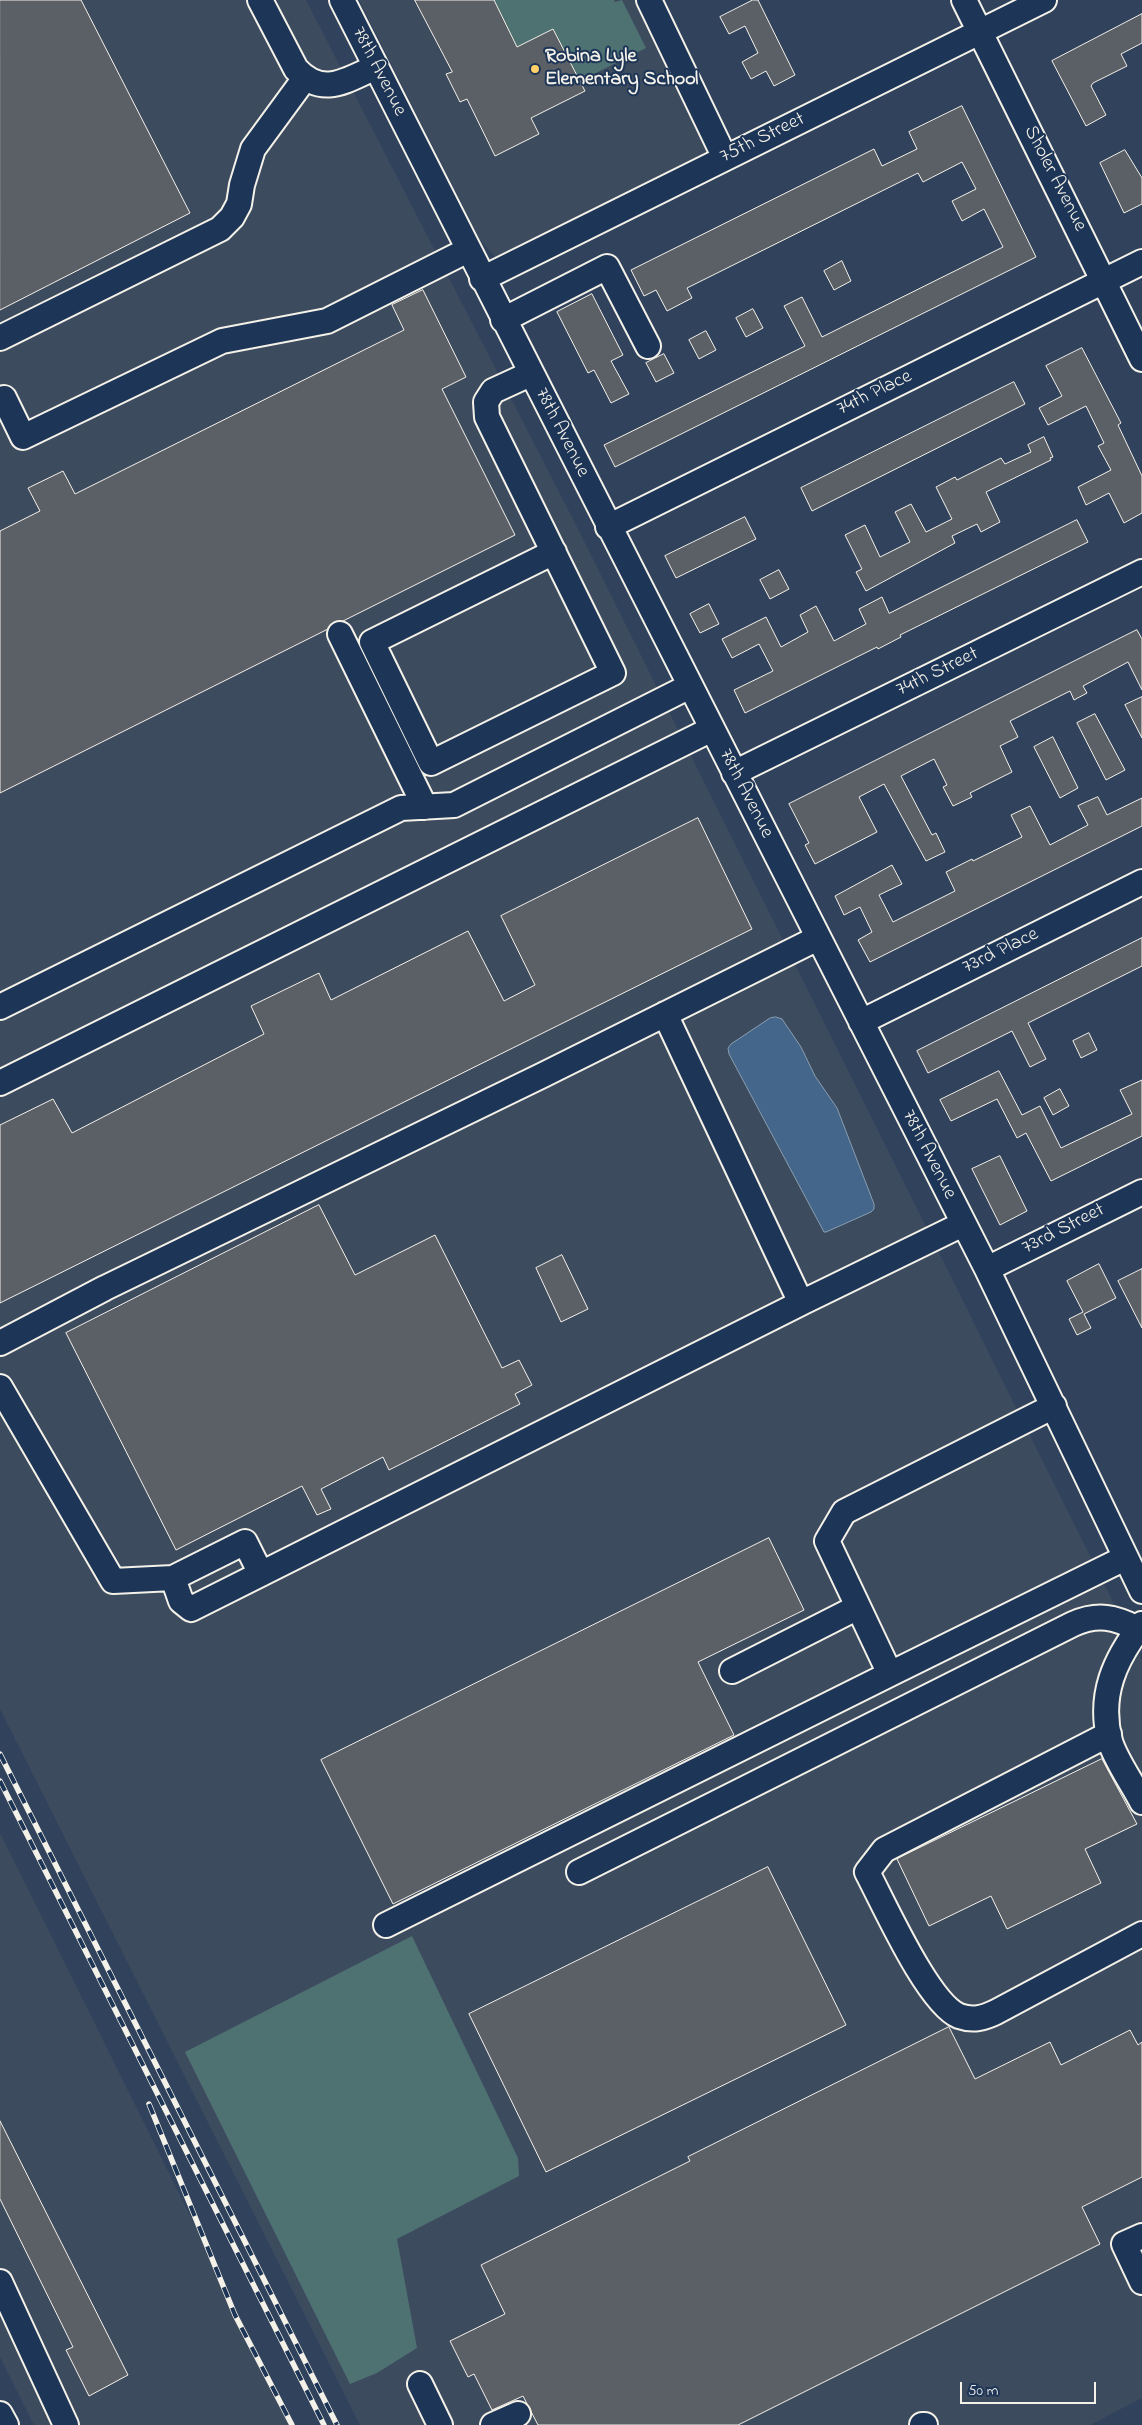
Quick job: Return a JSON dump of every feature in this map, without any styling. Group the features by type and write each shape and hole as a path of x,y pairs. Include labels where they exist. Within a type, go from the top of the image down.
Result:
{"street":[{"path":"260,0 296,69 304,78 326,86 337,84 376,67"},
{"name":"78th Avenue","path":"342,0 530,374 986,1269 1142,1591"},
{"path":"649,0 725,158"},
{"name":"Sholer Avenue","path":"964,0 1142,359"},
{"name":"75th Street","path":"482,279 1044,0"},
{"path":"0,338 220,229 232,217 239,204 242,185 253,149 304,78"},
{"path":"0,400 4,398 23,437 222,341 327,320 468,250"},
{"name":"74th Place","path":"608,527 1142,262"},
{"path":"503,320 607,267 648,346"},
{"path":"530,374 493,391 486,402 487,417 554,552 614,673 431,763 372,642 554,552"},
{"name":"74th Street","path":"734,774 1142,572"},
{"path":"340,634 425,807"},
{"path":"0,1007 401,808 454,805 690,686"},
{"path":"0,1083 712,729"},
{"name":"73rd Place","path":"861,1022 1142,882"},
{"path":"0,1343 105,1288 818,938"},
{"path":"665,1014 801,1303"},
{"name":"73rd Street","path":"986,1269 1142,1192"},
{"path":"173,1578 181,1601 192,1609 801,1303 963,1224"},
{"path":"0,1387 113,1581 173,1578 245,1542 261,1574"},
{"path":"890,1674 827,1541 844,1512 1054,1406"},
{"path":"386,1925 1126,1558"},
{"path":"732,1671 858,1607"},
{"path":"579,1872 1073,1624 1098,1616 1109,1617 1140,1626 1122,1651 1107,1690 1110,1742 1142,1802"},
{"path":"1109,1734 884,1850 867,1872 924,1979 944,2005 958,2015 971,2019 983,2018 996,2012 1142,1934"},
{"path":"1142,2236 1124,2244 1142,2282"},
{"path":"0,2282 67,2424"},
{"path":"420,2384 440,2425"},
{"path":"0,2414 6,2425"},
{"path":"493,2425 518,2414"}],"shaded area":[{"path":"0,0 306,0 575,523 1142,1660 1142,2398 1090,2425 360,2425 0,1709"},
{"name":"Robina Lyle Elementary School","path":"359,0 642,0 711,150 706,158 507,258 496,258 480,240"},
{"path":"0,1833 294,2425 34,2425 0,2357"}],"green space":[{"path":"494,0 614,0 615,2 622,0 646,48 580,81 553,29 517,47"},
{"path":"412,1936 518,2158 519,2176 397,2239 417,2348 377,2373 350,2384 185,2052"}],"water":[{"path":"770,1018 782,1019 801,1047 815,1076 837,1108 874,1204 874,1209 871,1212 826,1232 824,1232 729,1054 728,1048 731,1044"}],"building":[{"path":"0,0 81,0 190,213 0,310"},
{"path":"415,0 494,0 517,47 553,29 585,91 531,118 539,134 495,156 467,99 460,102 446,74 452,72"},
{"path":"753,0 758,0 795,75 774,86 766,71 751,79 742,62 758,53 745,26 729,34 720,17"},
{"path":"1142,14 1142,43 1121,54 1127,66 1093,83 1091,86 1106,115 1086,126 1052,61"},
{"path":"962,106 1036,257 615,467 604,445 805,346 784,306 802,297 822,337 1003,247 984,209 962,221 952,201 976,189 962,162 923,182 918,173 687,288 692,298 667,311 656,290 644,296 631,270 874,149 882,166 917,149 909,132"},
{"path":"1125,150 1142,178 1142,204 1124,213 1100,163"},
{"path":"842,261 851,281 834,290 824,271"},
{"path":"423,290 466,377 442,389 515,535 343,621 334,622 328,629 0,793 0,531 40,511 28,488 63,471 75,494 404,330 392,305"},
{"path":"592,294 623,355 611,361 629,394 611,403 594,370 588,373 557,312"},
{"path":"753,309 763,328 746,337 736,318"},
{"path":"706,331 716,350 699,359 689,340"},
{"path":"1082,348 1121,423 1118,425 1142,476 1142,513 1124,523 1109,493 1086,505 1078,487 1111,470 1098,446 1104,443 1086,406 1048,425 1039,408 1062,396 1046,366"},
{"path":"664,354 674,373 656,382 646,363"},
{"path":"1014,382 1025,404 812,511 801,488"},
{"path":"1044,437 1053,457 1050,458 1051,460 986,492 1000,522 981,532 977,524 952,536 955,543 866,591 856,572 862,569 845,535 865,525 880,557 910,542 895,512 911,504 926,532 952,519 936,487 955,477 957,480 1001,458 1005,464 1031,452 1028,445"},
{"path":"745,517 756,539 676,578 665,556"},
{"path":"1077,520 1088,542 900,635 901,637 878,649 877,647 745,713 734,690 773,671 759,644 732,658 722,639 766,617 781,647 808,632 800,615 816,606 834,641 866,624 859,609 882,597 889,613"},
{"path":"779,570 789,589 770,599 760,580"},
{"path":"709,604 719,624 700,633 690,614"},
{"path":"1137,630 1142,639 1142,690 1128,662 1083,686 1087,693 1074,700 1070,691 1010,721 1018,737 1000,746 1012,772 970,793 972,797 953,806 943,787 947,785 934,759 901,776 932,835 936,833 945,852 926,861 884,784 859,797 877,832 815,864 805,845 809,843 789,804"},
{"path":"1142,697 1142,738 1125,705"},
{"path":"1095,714 1125,770 1106,780 1077,723"},
{"path":"1053,737 1078,788 1060,798 1034,747"},
{"path":"1098,797 1107,815 1142,798 1142,826 870,962 858,940 872,932 860,907 844,915 835,896 892,865 902,884 879,895 893,922 955,891 946,872 1022,837 1011,815 1030,806 1050,845 1088,825 1078,806"},
{"path":"698,818 752,929 0,1303 0,1125 53,1099 72,1133 264,1034 251,1006 319,973 331,1000 468,931 504,1001 535,985 501,916"},
{"path":"1142,938 1142,966 1028,1023 1046,1059 1030,1067 1012,1031 928,1073 917,1051"},
{"path":"1089,1033 1097,1050 1081,1058 1073,1041"},
{"path":"999,1071 1022,1115 1040,1106 1061,1148 1132,1114 1120,1090 1142,1080 1142,1136 1051,1181 1026,1133 1017,1138 997,1099 951,1121 940,1100"},
{"path":"1060,1089 1069,1106 1053,1115 1044,1098"},
{"path":"1000,1156 1027,1211 1000,1225 972,1169"},
{"path":"319,1205 355,1275 435,1235 502,1368 519,1360 532,1385 515,1394 520,1404 389,1470 383,1457 321,1489 331,1509 317,1515 302,1486 176,1550 66,1333"},
{"path":"562,1255 588,1309 561,1322 536,1268"},
{"path":"1099,1264 1116,1298 1084,1314 1091,1328 1077,1335 1069,1319 1083,1312 1067,1281"},
{"path":"1142,1269 1142,1328 1118,1281"},
{"path":"769,1538 804,1610 698,1662 734,1735 393,1904 321,1760"},
{"path":"1102,1759 1137,1824 1085,1849 1101,1883 1007,1929 991,1896 929,1926 897,1859"},
{"path":"768,1867 846,2025 546,2172 469,2014"},
{"path":"949,2027 975,2079 1050,2042 1061,2065 1130,2030 1138,2045 1142,2042 1142,2177 1082,2207 1100,2244 738,2425 538,2425 523,2396 492,2410 474,2374 468,2377 450,2341 505,2314 481,2265 690,2161 688,2157"},
{"path":"0,2121 128,2375 89,2396 66,2350 73,2347 0,2199"}],"railway":[{"path":"0,1754 337,2425"},
{"path":"0,1781 324,2425"},
{"path":"149,2104 235,2315 292,2425"}],"place":[{"name":"Robina Lyle Elementary School","path":"535,69"}]}
